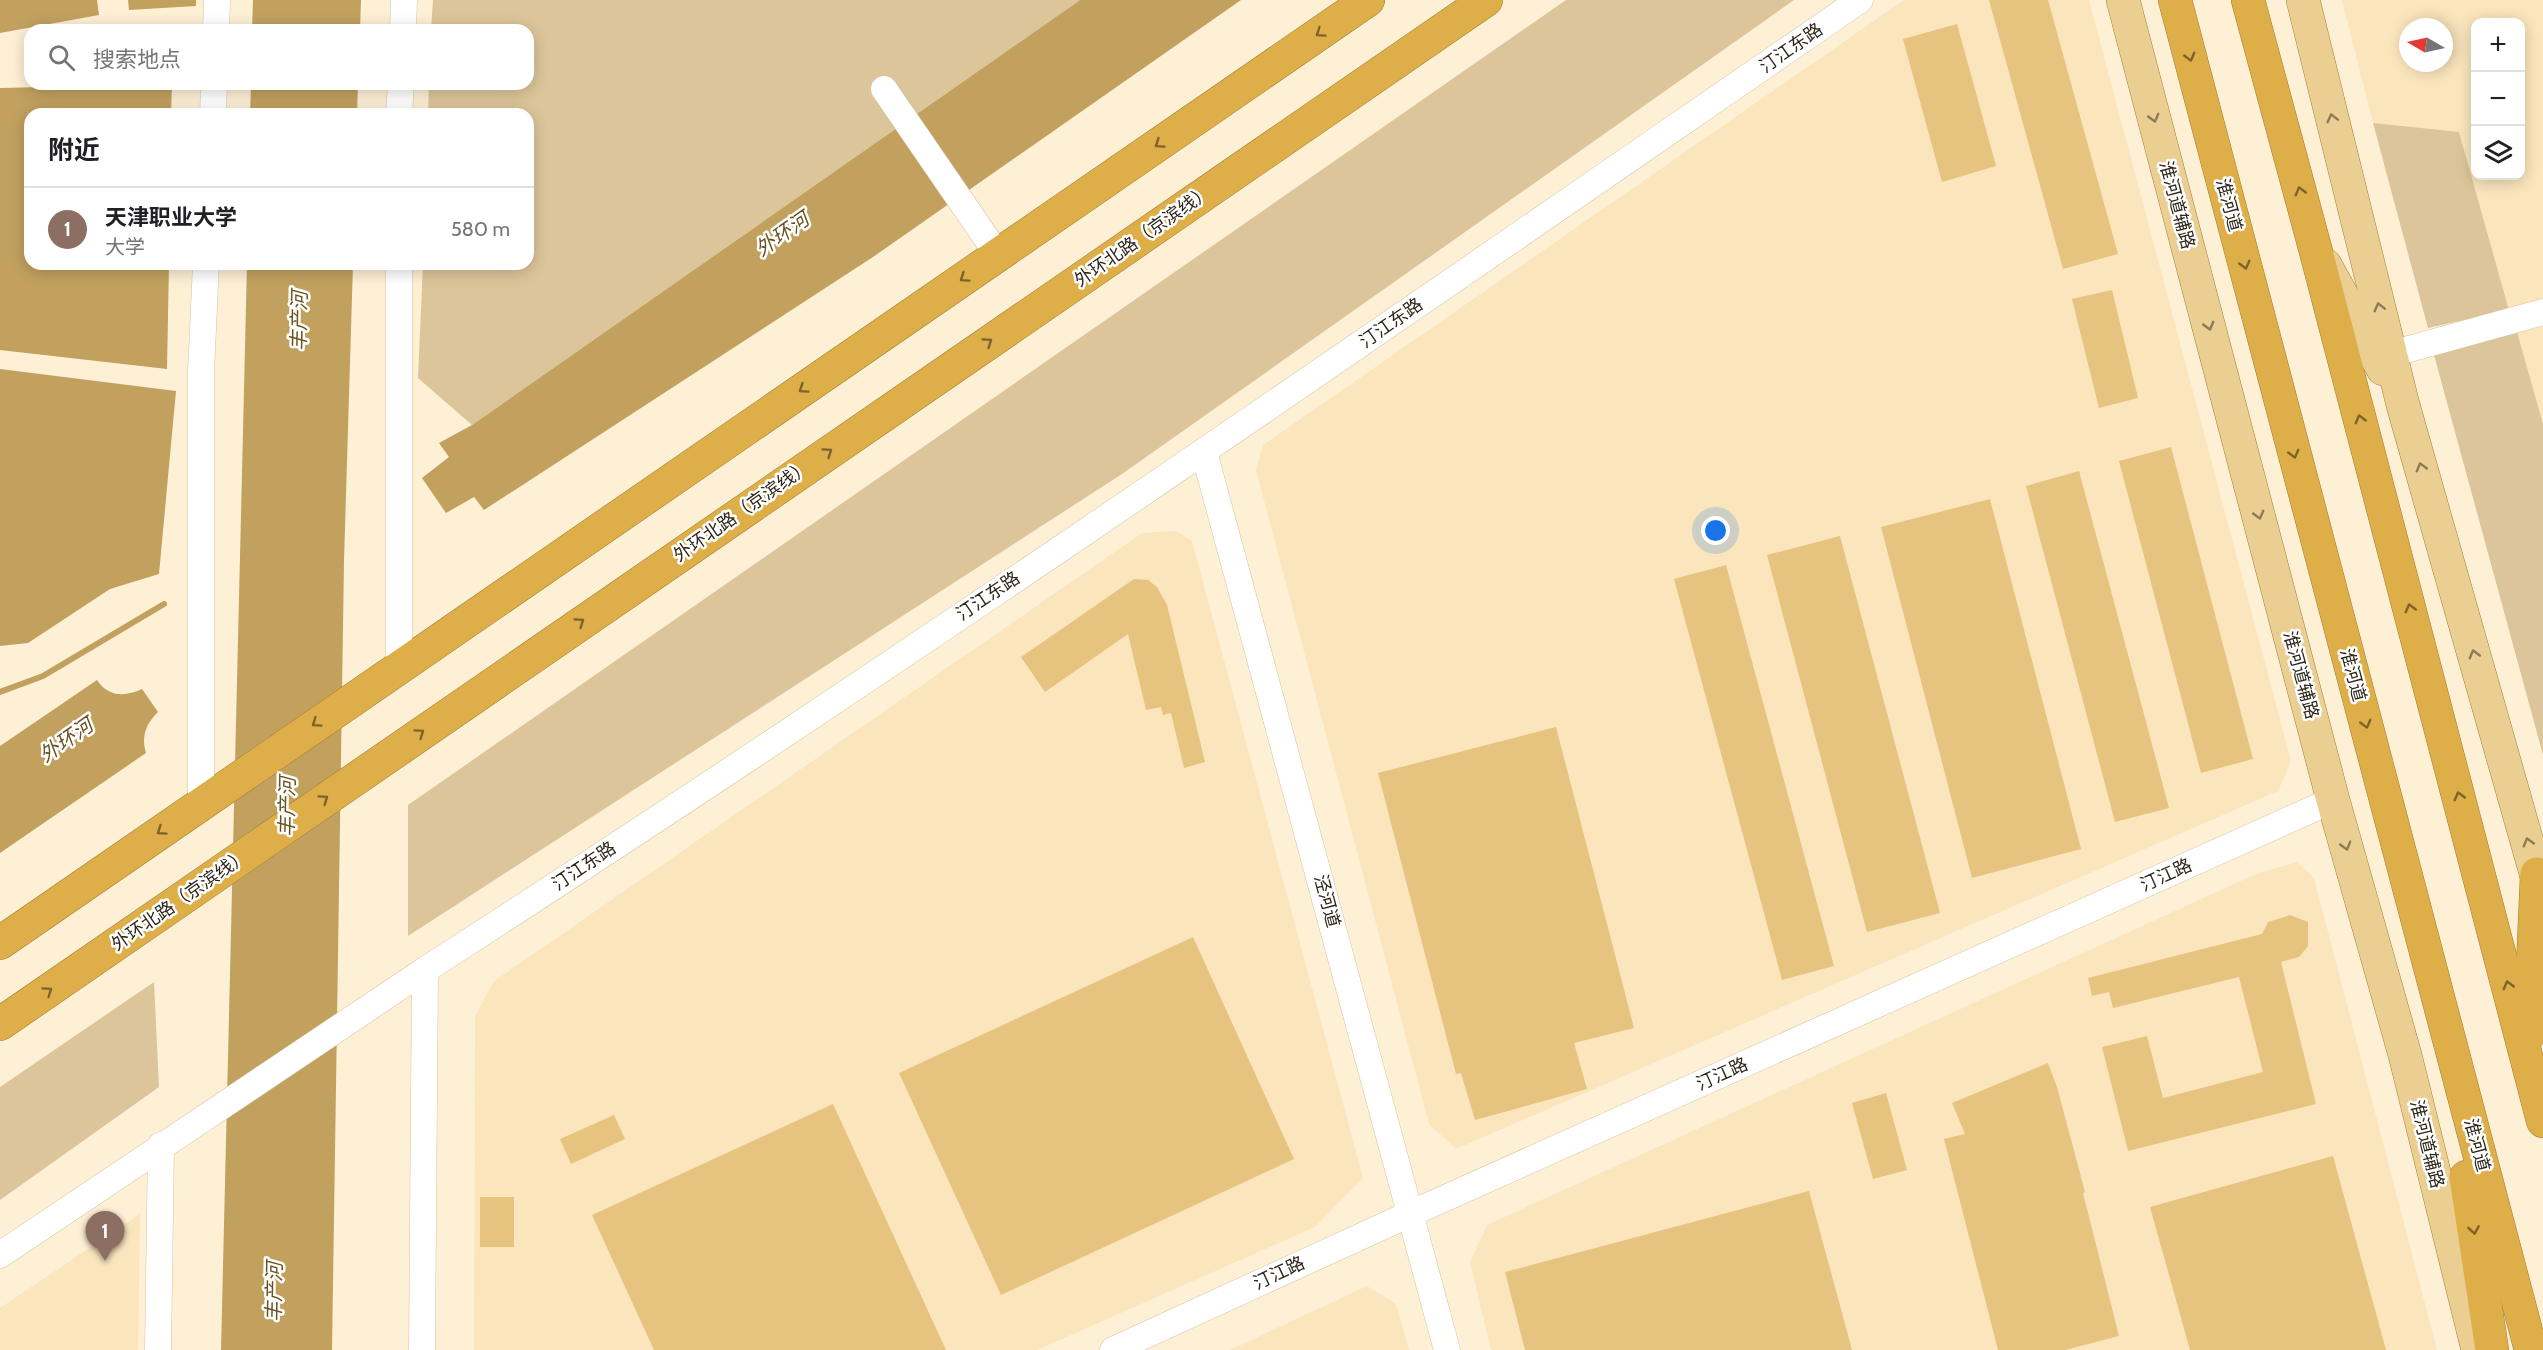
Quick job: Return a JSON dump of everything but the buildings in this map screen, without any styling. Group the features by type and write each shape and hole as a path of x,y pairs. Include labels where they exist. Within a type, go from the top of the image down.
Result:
{"highway":[{"path":"0,943 1368,0"},
{"name":"外环北路（京滨线）","path":"0,1024 1486,0"},
{"name":"淮河道","path":"2175,0 2531,1350"},
{"path":"2248,0 2543,1121"},
{"path":"2528,1062 2539,951 2540,886"},
{"path":"2462,1088 2464,1164 2493,1350"}],"main road":[{"name":"淮河道辅路","path":"2123,0 2334,800 2405,1055 2478,1350"},
{"path":"2303,0 2403,405 2540,886"},
{"path":"2315,248 2403,405"}],"street":[{"path":"216,24 217,0"},
{"path":"403,24 404,0"},
{"name":"汀江东路","path":"0,1255 360,1012 579,870 1204,452 1860,0"},
{"path":"884,89 998,255"},
{"path":"213,108 214,90"},
{"path":"399,108 401,90"},
{"path":"205,800 201,372 206,270"},
{"path":"399,270 399,666"},
{"path":"2391,354 2543,312"},
{"name":"泾河道","path":"1204,452 1412,1213 1447,1350"},
{"name":"汀江路","path":"1113,1350 1412,1213 2334,800"},
{"path":"422,1350 425,970"},
{"path":"158,1350 161,1145"}],"shaded area":[{"path":"433,0 1080,0 472,425 418,378 423,270 534,270 534,108 428,108 429,90 534,90 534,24 431,24"},
{"path":"1566,0 1794,0 1122,474 408,936 408,805"},
{"path":"1904,0 2089,0 2291,761 2278,791 1456,1149 1429,1124 1256,470 1263,445"},
{"path":"2342,0 2543,0 2543,428 2472,180 2525,180 2525,18 2471,18 2471,175 2459,133 2373,123"},
{"path":"2373,123 2459,132 2509,310 2428,328"},
{"path":"2517,332 2543,424 2543,755 2434,355"},
{"path":"1176,531 1192,541 1363,1178 1315,1227 1037,1350 474,1350 475,1017 493,982 1142,533"},
{"path":"2297,862 2314,878 2437,1350 1491,1350 1470,1262 1487,1225 2256,874"},
{"path":"154,982 159,1087 0,1200 0,1087"},
{"path":"140,1214 138,1350 0,1350 0,1308"},
{"path":"1367,1286 1396,1304 1409,1350 1230,1350"}],"water":[{"path":"0,0 97,0 99,15 50,24 24,24 24,29 0,33"},
{"path":"128,0 196,0 196,6 129,10"},
{"path":"253,0 361,0 360,24 252,24"},
{"name":"外环河","path":"1080,0 1241,0 873,257 484,510 474,497 446,513 422,478 449,457 439,443 472,425"},
{"path":"0,88 172,90 171,108 24,108 24,270 169,270 167,369 0,350"},
{"path":"251,90 358,90 357,108 250,108"},
{"name":"丰产河","path":"247,270 353,270 344,561 332,1350 221,1350"},
{"path":"0,369 176,391 159,574 110,589 28,643 0,646"},
{"name":"外环河","path":"97,680 106,690 117,694 142,689 158,712 150,721 146,731 144,741 146,753 0,853 0,746"}],"waterway":[{"path":"0,692 43,676 164,604"}],"place":[{"name":"天津职业大学","path":"105,1261"}]}
